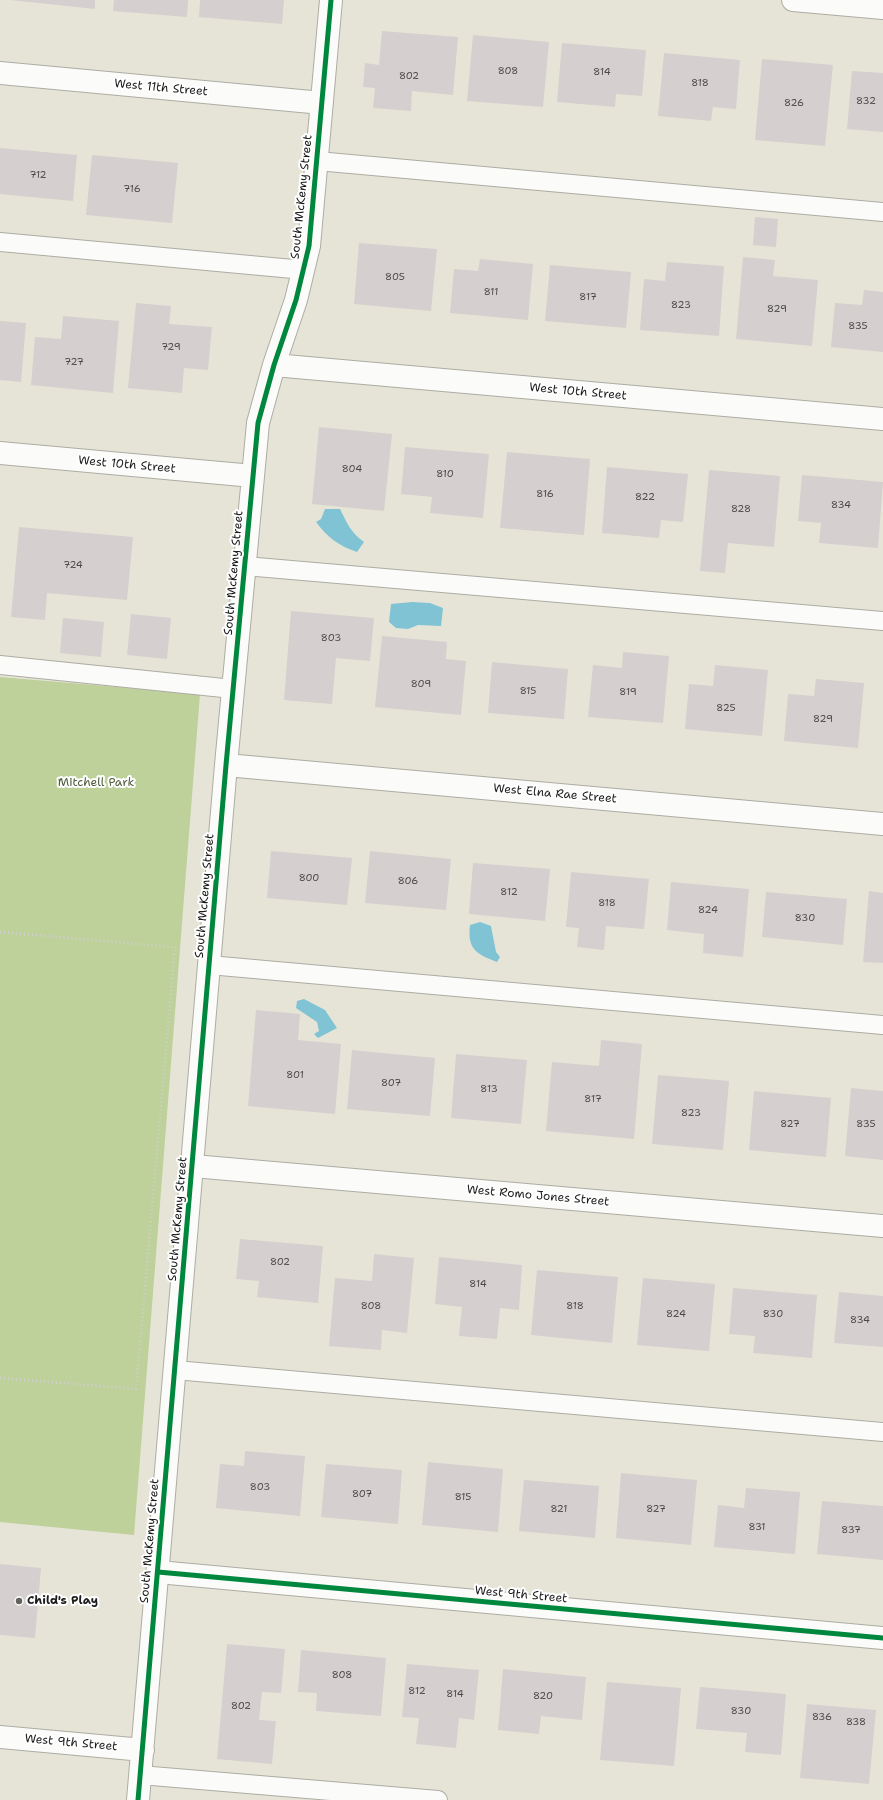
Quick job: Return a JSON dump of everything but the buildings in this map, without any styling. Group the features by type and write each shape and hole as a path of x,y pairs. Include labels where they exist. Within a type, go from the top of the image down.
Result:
{"street":[{"name":"South McKemy Street","path":"138,1800 226,765 258,422 304,270 309,246 331,0"},
{"path":"793,0 883,8"},
{"name":"West 11th Street","path":"0,73 322,103"},
{"name":"West 10th Street","path":"274,365 883,420"},
{"name":"West 10th Street","path":"0,453 253,476"},
{"name":"West Elna Rae Street","path":"226,765 883,824"},
{"name":"West Romo Jones Street","path":"193,1166 883,1226"},
{"name":"West 9th Street","path":"158,1572 883,1638"},
{"name":"West 9th Street","path":"0,1737 143,1750"}],"lane":[{"path":"317,161 883,212"},
{"path":"0,242 304,270"},
{"path":"245,566 883,621"},
{"path":"0,665 233,689"},
{"path":"210,958 883,1025"},
{"path":"175,1370 883,1432"},
{"path":"140,1775 438,1800"}],"path":[{"path":"0,932 175,947 210,958"},
{"path":"0,1378 136,1389 175,947"}],"green space":[{"name":"Mitchell Park","path":"0,677 200,694 134,1535 0,1522"}],"water":[{"path":"325,509 340,509 347,523 364,542 357,552 334,540 316,522 321,519"},
{"path":"412,602 430,603 443,608 441,626 418,625 408,629 396,628 389,622 391,604"},
{"path":"480,922 491,926 496,952 500,957 497,962 474,950 470,940 470,925"},
{"path":"304,999 325,1010 337,1028 318,1038 314,1034 319,1031 317,1022 296,1008 297,1001"}],"cycle path":[{"path":"138,1800 226,765 258,423 274,365 296,300 309,246 331,0"},
{"path":"158,1572 883,1638"}],"place":[{"name":"Child's Play","path":"19,1601"}]}
